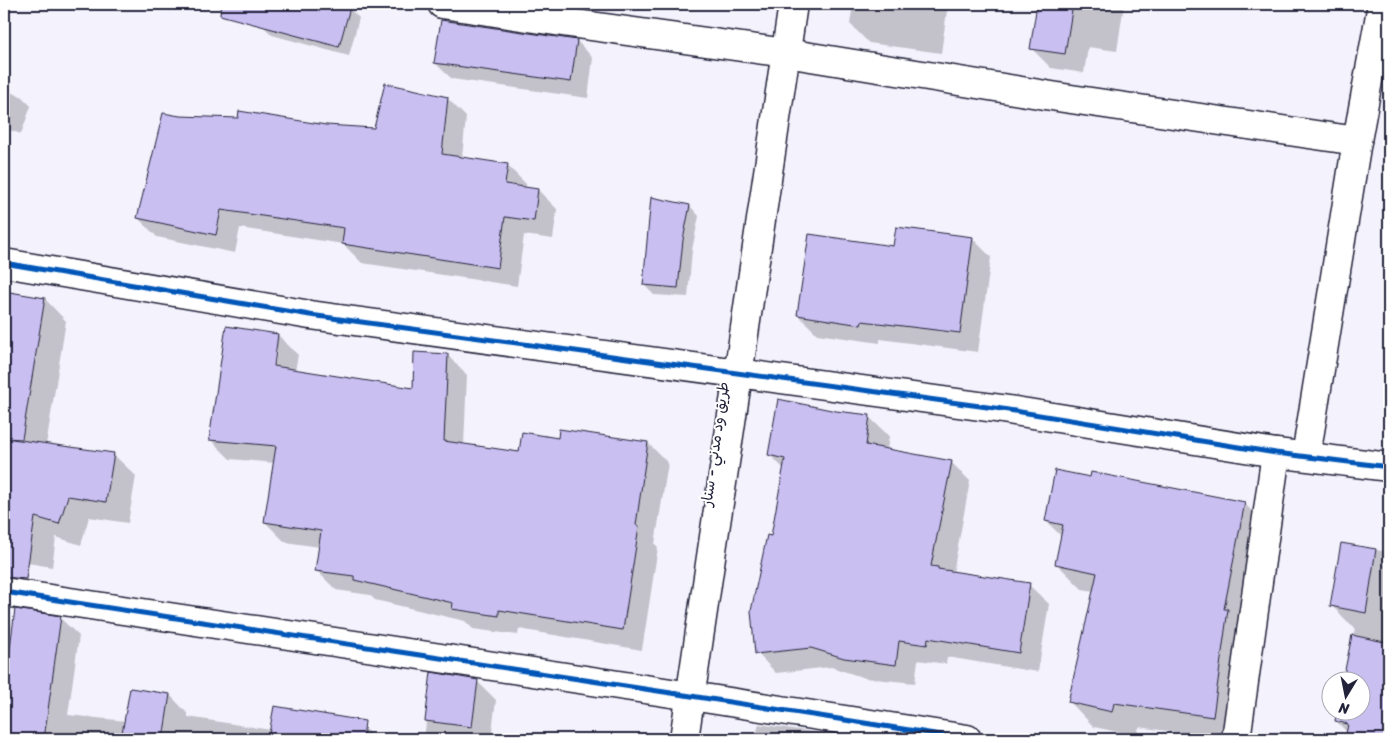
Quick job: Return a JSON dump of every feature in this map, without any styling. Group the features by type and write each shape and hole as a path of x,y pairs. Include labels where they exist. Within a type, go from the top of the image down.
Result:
{"street":[{"path":"442,4 786,53 1064,98 1357,141"},
{"name":"طريق ود مدني - سنار","path":"684,739 793,4"},
{"path":"1306,456 1357,141 1382,4"},
{"path":"4,263 310,315 1002,409 1276,453 1389,467"},
{"path":"1236,739 1276,453"},
{"path":"4,592 967,739"}],"building":[{"path":"221,4 351,4 339,47 220,15"},
{"path":"1037,4 1073,4 1065,54 1030,49"},
{"path":"441,20 577,40 571,82 434,63"},
{"path":"385,83 448,97 442,154 508,164 505,184 538,189 534,221 505,217 498,268 342,244 344,228 221,210 216,235 137,218 163,113 180,116 238,118 239,111 326,125 374,128"},
{"path":"651,197 690,205 683,240 678,288 643,285"},
{"path":"896,227 973,237 960,333 862,321 861,325 797,315 809,234 893,246"},
{"path":"4,291 45,298 22,439 5,438 114,453 106,502 68,496 59,524 35,517 26,579 4,577"},
{"path":"226,326 278,334 274,366 413,388 414,352 448,354 444,441 519,452 522,432 558,438 559,429 648,442 636,525 639,526 623,630 499,610 499,616 452,609 453,603 354,580 354,576 315,571 321,531 264,522 276,446 209,440"},
{"path":"778,399 836,411 870,415 866,445 952,461 931,566 938,567 938,569 1030,583 1019,653 928,638 927,645 899,641 896,665 844,658 811,648 755,654 751,611 767,535 771,536 785,459 768,455"},
{"path":"1055,470 1090,477 1091,472 1245,502 1224,609 1228,609 1213,717 1114,703 1112,712 1068,702 1097,573 1055,564 1063,525 1045,521"},
{"path":"1341,543 1376,549 1366,613 1330,606"},
{"path":"15,609 61,616 44,739 4,739 4,695"},
{"path":"1352,635 1389,643 1389,739 1345,739 1348,724 1335,720 1370,720 1370,670 1345,670"},
{"path":"431,672 478,680 472,727 425,721"},
{"path":"130,688 170,694 163,739 121,739"},
{"path":"274,706 365,721 363,739 268,739"}],"cycle path":[{"path":"4,263 310,315 1002,409 1276,453 1389,467"},
{"path":"4,592 967,739"}]}
